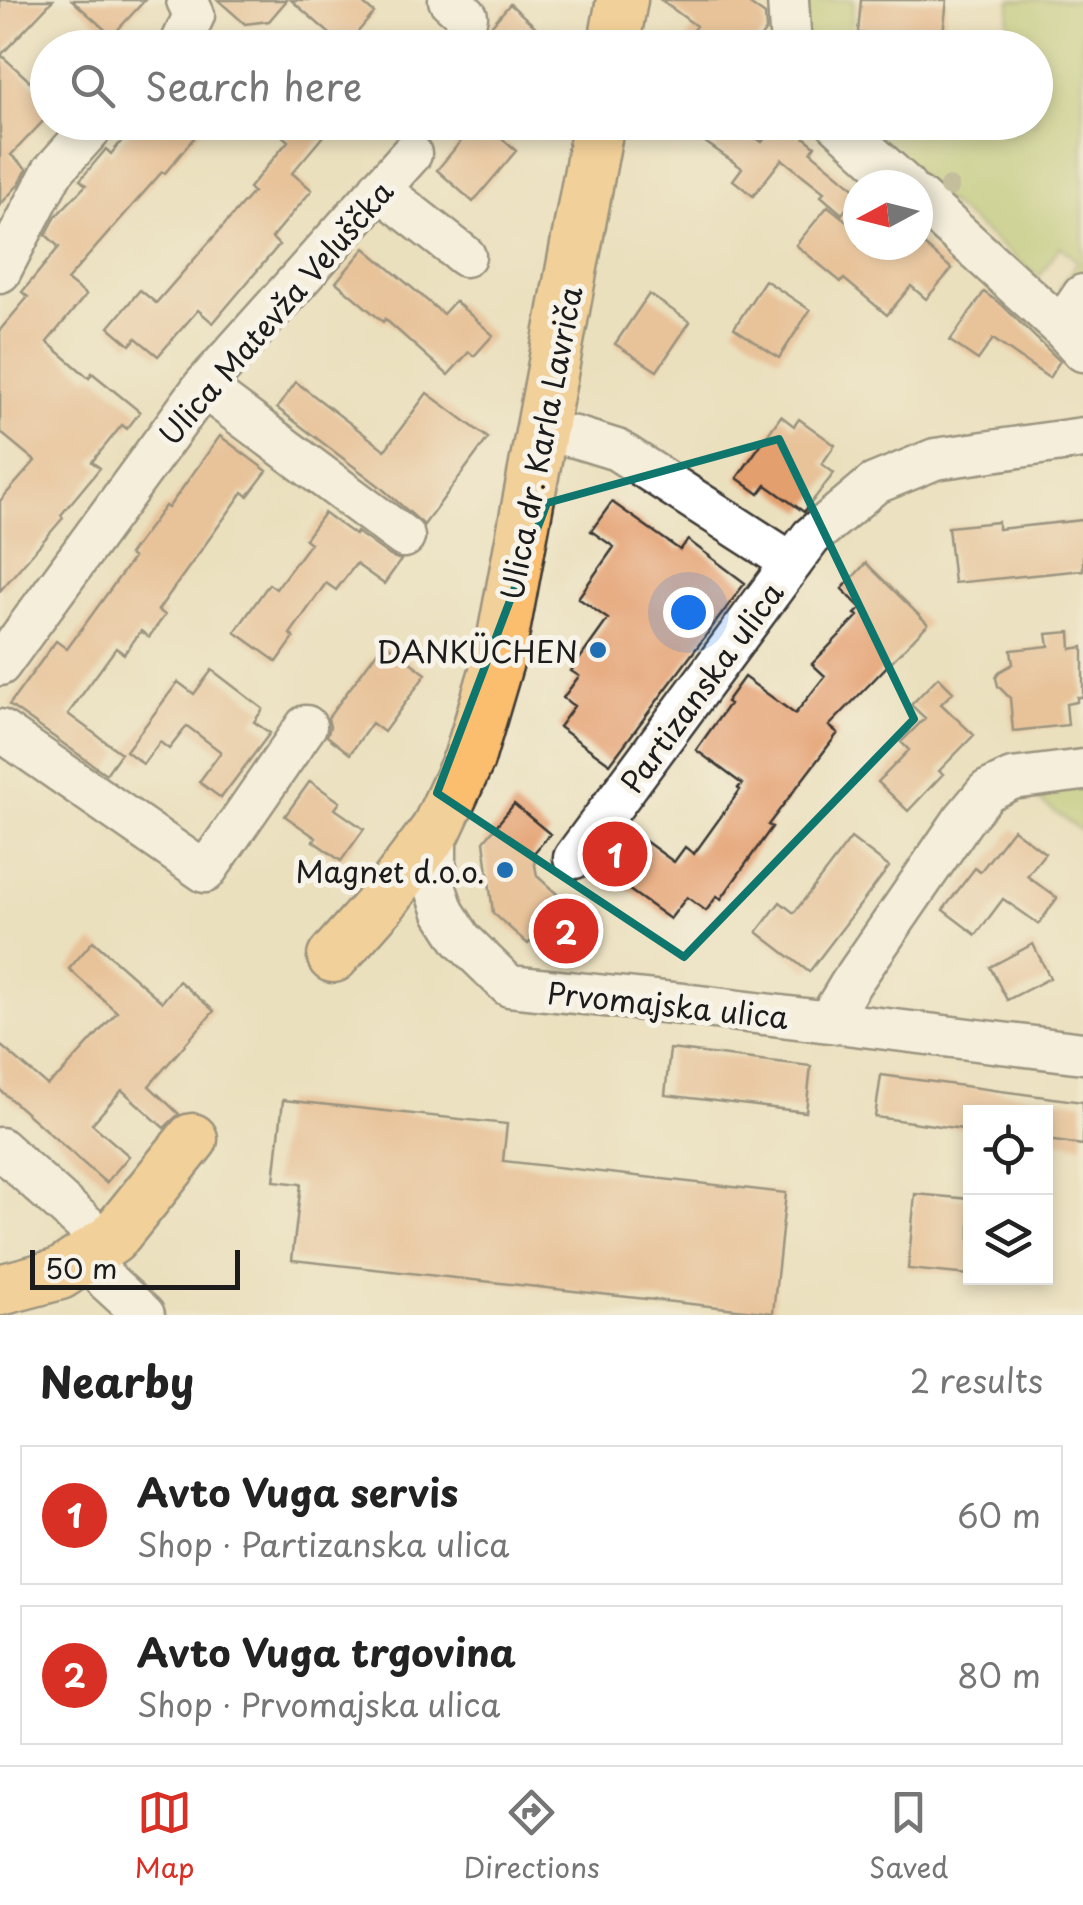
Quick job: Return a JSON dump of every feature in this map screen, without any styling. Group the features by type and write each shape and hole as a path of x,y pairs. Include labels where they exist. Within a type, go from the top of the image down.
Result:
{"main road":[{"path":"616,30 622,0"},
{"name":"Ulica dr. Karla Lavriča","path":"333,957 382,903 436,830 469,759 499,658 597,140"},
{"path":"0,1290 60,1274 112,1239 192,1139"}],"street":[{"path":"187,0 194,15 187,30"},
{"path":"788,0 790,30"},
{"path":"0,272 52,172 81,140"},
{"path":"856,140 889,170"},
{"name":"Ulica Matevža Veluščka","path":"0,665 202,387 411,154"},
{"path":"379,190 465,256"},
{"path":"933,209 1076,324"},
{"path":"202,387 404,537"},
{"name":"Partizanska ulica","path":"543,432 617,450 792,563"},
{"name":"Partizanska ulica","path":"574,858 811,538 874,484 935,458 1083,438"},
{"path":"0,730 204,872 306,726"},
{"name":"Prvomajska ulica","path":"828,1021 929,869 987,791 1012,779 1083,770"},
{"name":"Prvomajska ulica","path":"436,830 436,889 444,912 462,940 509,986 1083,1053"},
{"path":"0,1148 96,1249 108,1282 145,1315"}],"highlighted area":[{"path":"779,439 914,719 684,957 437,793 547,503"}],"green space":[{"path":"795,0 854,0 851,30 799,30"},
{"path":"1011,0 1083,0 1083,273 1068,294 1060,288 1077,261 1060,246 1039,277 933,190 933,170 908,170 872,140 1053,140 1053,30 1007,30"},
{"path":"1083,780 1083,832 1022,788"}],"building":[{"path":"0,0 53,0 1,55 30,82 30,135 11,155 27,169 0,205"},
{"path":"72,0 145,0 118,30 105,30"},
{"path":"218,0 287,0 269,21 245,24"},
{"path":"291,0 359,0 374,13 360,30 325,30"},
{"path":"661,0 744,0 765,15 766,30 693,30 696,26"},
{"path":"861,0 947,0 943,30 858,30"},
{"path":"510,4 539,30 488,30"},
{"path":"122,140 192,140 67,280 86,295 47,342 89,378 92,373 140,412 127,429 122,425 92,462 100,468 0,591 0,501 35,461 0,432 0,330 28,297 22,292 59,247 46,235 56,216 86,185 80,180 106,149 111,154"},
{"path":"320,140 292,173 312,190 272,238 279,245 213,323 198,310 158,356 136,338 130,345 109,327 140,290 156,303 253,192 249,188 288,141"},
{"path":"462,140 503,140 516,151 473,202 437,170"},
{"path":"702,140 808,140 815,146 811,152 843,179 843,213 821,196 824,192 782,159 753,196 733,180 742,168"},
{"path":"828,206 843,218 843,260 933,260 933,253 952,269 926,299 911,286 887,315 796,245"},
{"path":"365,248 443,314 455,301 493,335 474,356 469,352 448,375 336,282"},
{"path":"765,280 810,310 779,358 734,328"},
{"path":"984,292 1060,361 1049,378 993,339 978,360 950,341"},
{"path":"649,294 690,322 657,371 615,344"},
{"path":"296,382 385,450 427,393 488,438 424,525 277,408"},
{"path":"781,416 794,426 799,419 835,445 822,464 834,473 804,512 766,485 759,494 737,478"},
{"path":"220,436 267,471 248,496 243,492 158,610 165,615 149,637 141,631 124,654 116,648 68,714 121,753 106,774 9,705 56,641 67,649 133,558 129,555"},
{"path":"612,502 680,550 688,540 745,583 610,764 559,727 574,706 563,698 579,676 571,671 608,619 578,598 614,547 591,531"},
{"path":"324,513 401,560 384,584 356,564 336,590 326,583 290,634 294,638 277,662 235,632 269,584 276,589 310,543 305,539"},
{"path":"1083,520 1083,570 954,583 948,527 998,522 998,529"},
{"path":"866,563 928,624 829,726 838,733 768,825 772,827 721,899 717,896 706,911 687,897 670,919 597,867 618,838 633,848 641,838 674,862 685,847 694,854 742,784 696,750 744,677 795,714 825,676 812,664 858,616 855,614 861,608 842,589"},
{"path":"1070,632 1071,649 1083,647 1083,697 1066,704 1068,725 1013,731 1010,698 996,678 1013,664 1011,650 1049,646 1047,634"},
{"path":"384,642 426,674 384,732 372,723 350,754 327,736 328,718"},
{"path":"212,670 263,709 254,722 270,733 221,798 199,782 221,752 187,726 169,749 160,742 143,764 126,751 178,682 194,694"},
{"path":"938,677 953,692 941,704 974,735 908,811 878,782 909,750 901,742 925,718 911,705"},
{"path":"310,781 340,802 335,809 364,829 341,861 285,816"},
{"path":"514,804 550,834 533,854 537,876 599,932 585,949 575,940 569,946 562,939 556,946 547,938 543,944 535,937 528,944 493,913 484,841"},
{"path":"1013,829 1045,853 1027,876 1057,898 1039,924 1003,899 976,935 943,910 975,868 980,872"},
{"path":"851,838 889,867 809,972 757,932 780,902 794,913"},
{"path":"93,941 162,1002 179,981 214,1011 149,1086 179,1114 164,1128 122,1090 92,1124 129,1156 106,1183 0,1090 0,1045 47,1085 117,1012 69,969"},
{"path":"1033,944 1050,978 1007,1000 990,967"},
{"path":"670,1049 811,1066 806,1112 665,1095"},
{"path":"881,1075 1083,1102 1083,1145 1053,1141 1053,1105 963,1105 963,1129 875,1117"},
{"path":"283,1100 507,1124 503,1161 786,1193 773,1313 292,1260 301,1184 274,1181"},
{"path":"915,1194 963,1198 963,1274 908,1269"}],"place":[{"name":"DANKÜCHEN","path":"598,650"},
{"name":"Avto Vuga servis","path":"615,854"},
{"name":"Magnet d.o.o.","path":"505,870"},
{"name":"Avto Vuga trgovina","path":"566,931"}]}
